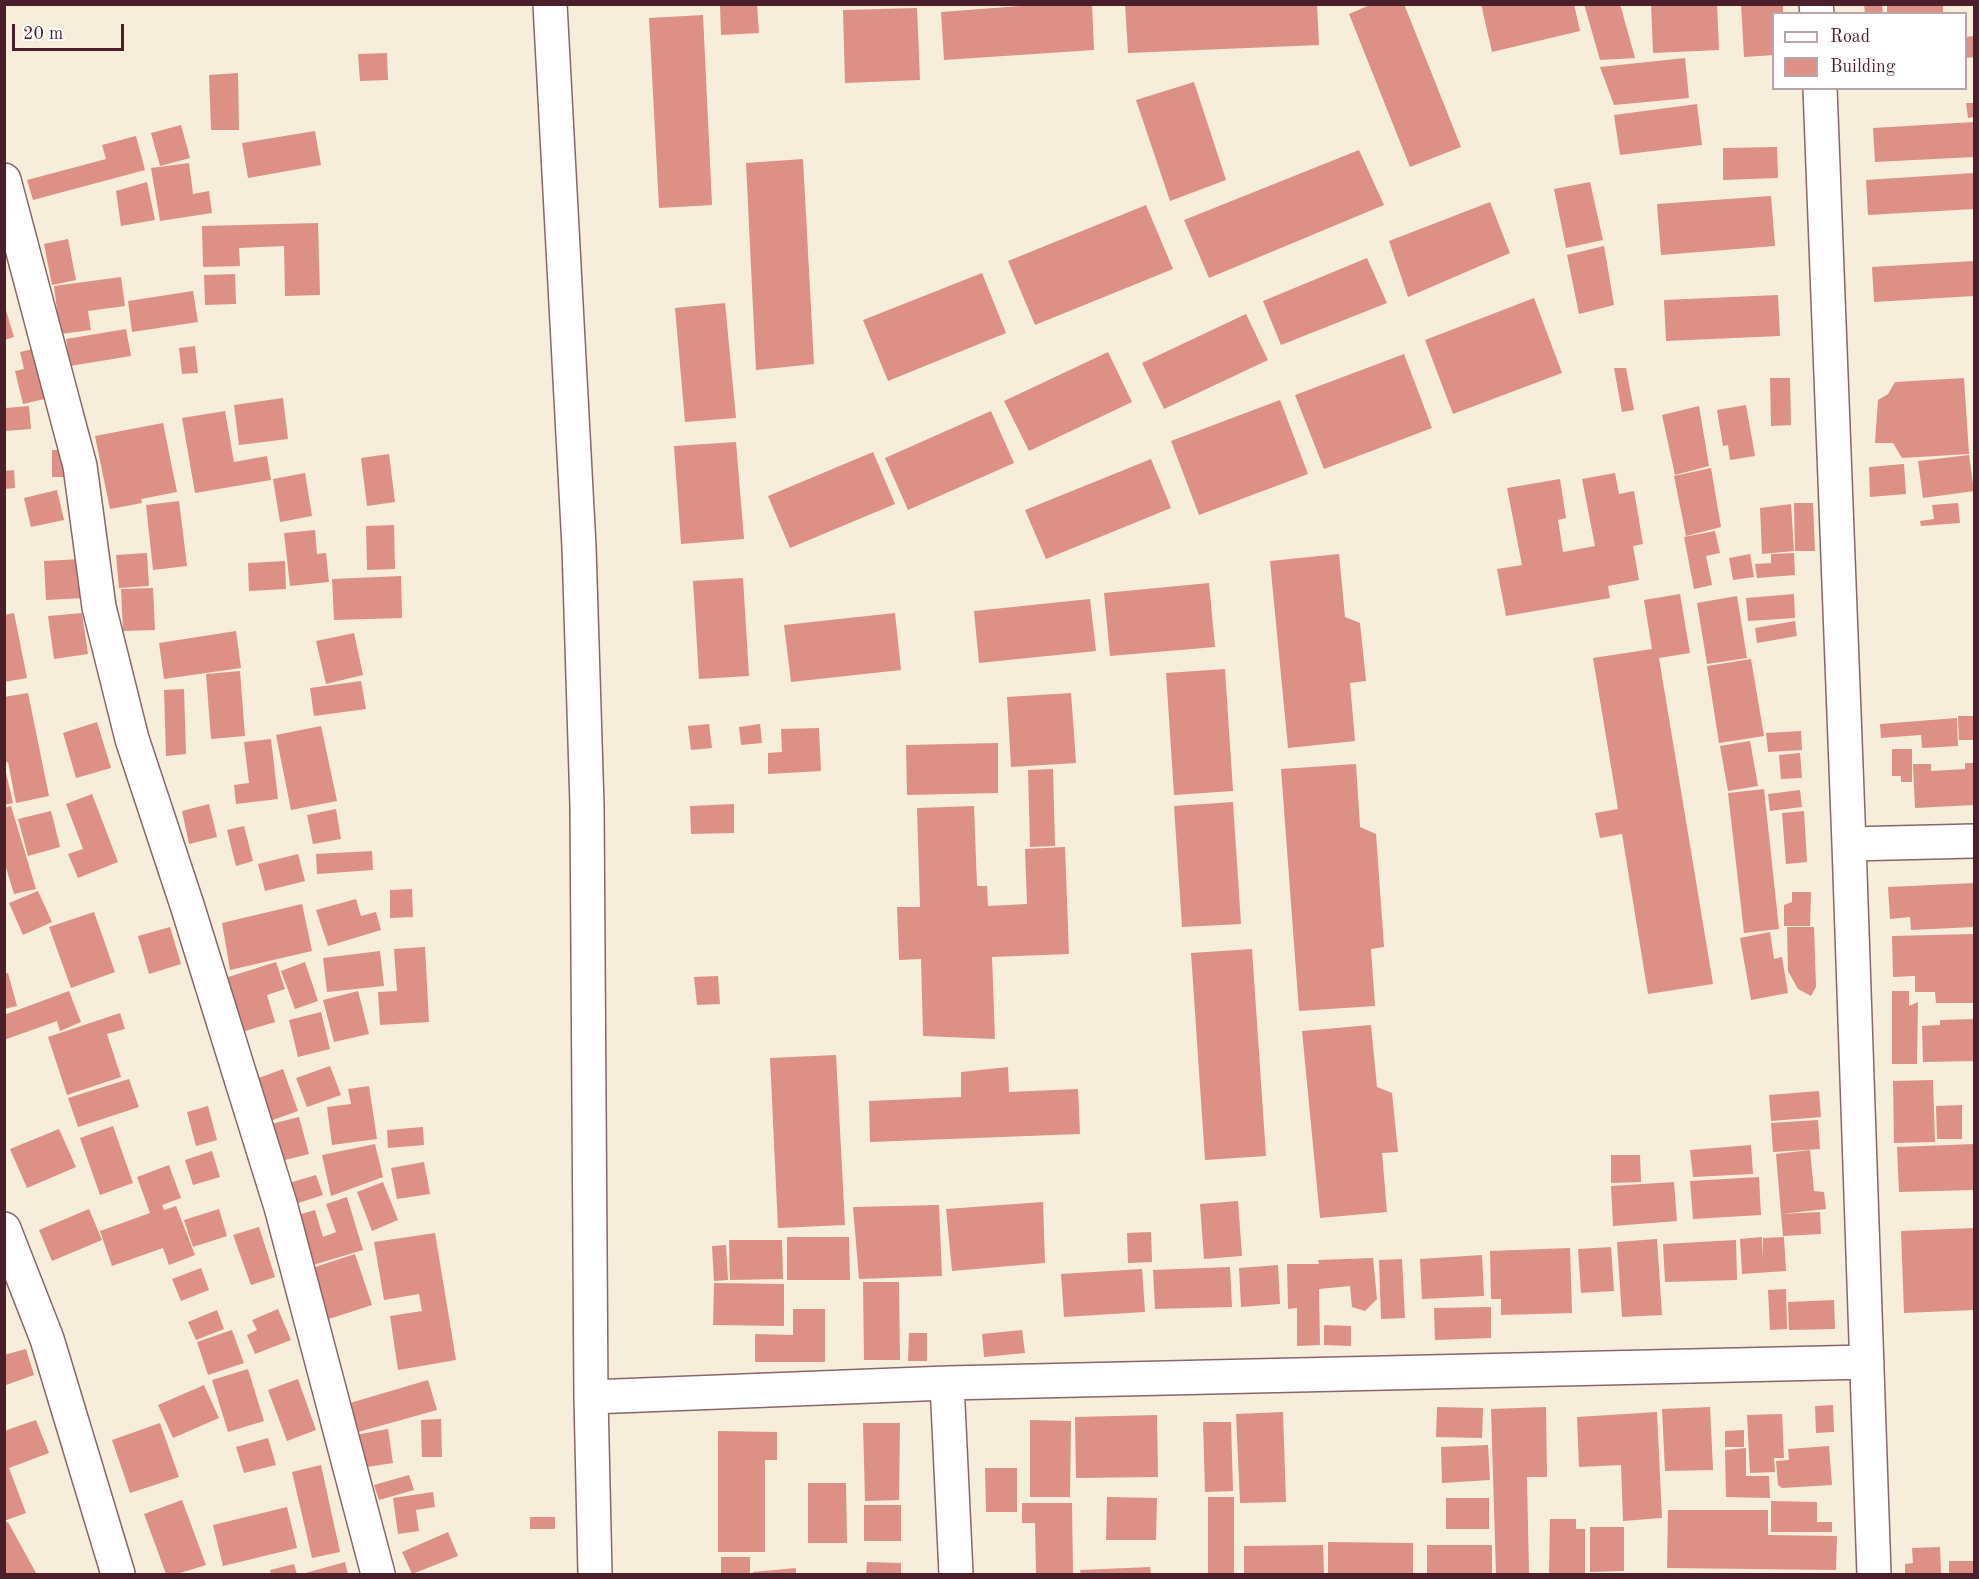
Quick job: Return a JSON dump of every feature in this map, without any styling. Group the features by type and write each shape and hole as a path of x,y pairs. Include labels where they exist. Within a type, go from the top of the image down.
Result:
{"street":[{"path":"550,4 579,547 586,794 591,1397 595,1575"},
{"path":"1820,90 1874,1575"},
{"path":"4,180 80,466 99,607 132,739 281,1207 378,1575"},
{"path":"1849,844 1974,841"},
{"path":"4,1228 47,1339 118,1575"},
{"path":"591,1397 947,1383 1867,1362"},
{"path":"947,1383 956,1575"}],"building":[{"path":"720,4 757,4 759,33 721,35"},
{"path":"1047,4 1092,4 1094,50 944,60 941,12"},
{"path":"1125,4 1317,4 1319,45 1128,53"},
{"path":"1372,4 1404,4 1461,147 1410,167 1349,14"},
{"path":"1481,4 1574,4 1580,31 1492,52"},
{"path":"1584,4 1620,4 1635,58 1600,60"},
{"path":"1651,4 1717,4 1719,50 1653,53"},
{"path":"1741,4 1783,4 1783,12 1772,12 1772,55 1744,57"},
{"path":"1864,4 1882,4 1883,12 1865,12"},
{"path":"1887,4 1943,4 1943,12 1887,12"},
{"path":"917,8 920,80 845,83 843,10"},
{"path":"703,15 712,205 659,208 649,18"},
{"path":"1974,36 1974,57 1967,58 1967,37"},
{"path":"387,53 388,80 360,81 358,54"},
{"path":"1685,58 1689,98 1614,105 1600,67"},
{"path":"238,73 239,130 211,130 209,75"},
{"path":"1194,82 1226,180 1170,201 1136,100"},
{"path":"1966,103 1974,103 1974,117 1968,118"},
{"path":"1697,104 1702,145 1620,155 1614,115"},
{"path":"1974,122 1974,157 1875,162 1873,128"},
{"path":"181,125 190,158 160,166 151,133"},
{"path":"315,131 321,165 248,178 242,143"},
{"path":"136,136 145,170 33,200 27,180 106,159 102,145"},
{"path":"1777,147 1778,178 1723,180 1723,148"},
{"path":"1359,150 1384,205 1209,278 1184,220"},
{"path":"803,159 814,364 756,370 746,163"},
{"path":"189,163 193,194 209,191 212,213 160,221 151,168"},
{"path":"1974,173 1974,209 1868,215 1866,180"},
{"path":"147,182 155,220 121,226 116,191"},
{"path":"1590,182 1603,240 1566,248 1554,189"},
{"path":"1771,196 1775,246 1661,255 1657,204"},
{"path":"1490,202 1510,253 1408,297 1389,241"},
{"path":"1146,205 1173,269 1035,325 1008,261"},
{"path":"318,223 320,295 285,296 284,246 239,248 240,266 203,267 202,226"},
{"path":"68,239 76,280 52,285 44,244"},
{"path":"1604,246 1614,305 1579,314 1567,255"},
{"path":"1367,258 1387,303 1281,345 1263,301"},
{"path":"1974,261 1974,296 1874,302 1872,267"},
{"path":"982,273 1006,333 888,381 863,320"},
{"path":"235,274 236,304 205,305 204,275"},
{"path":"121,277 125,306 88,311 91,330 60,334 54,286"},
{"path":"193,291 198,322 132,332 128,301"},
{"path":"1778,295 1780,336 1666,341 1664,300"},
{"path":"1534,298 1562,373 1453,414 1425,340"},
{"path":"725,303 736,418 685,422 675,308"},
{"path":"4,308 14,337 4,340"},
{"path":"1246,314 1268,360 1164,409 1142,363"},
{"path":"126,329 131,356 70,366 66,339"},
{"path":"195,346 198,373 182,374 179,348"},
{"path":"37,348 49,398 23,404 15,371 24,369 20,352"},
{"path":"1108,352 1132,402 1029,451 1004,401"},
{"path":"1404,354 1432,428 1324,469 1295,395"},
{"path":"1614,368 1626,368 1634,410 1622,412"},
{"path":"1770,378 1790,378 1791,425 1771,426"},
{"path":"1964,378 1969,454 1902,458 1893,443 1875,443 1878,400 1888,394 1895,382"},
{"path":"283,398 288,439 239,445 234,405"},
{"path":"1280,400 1308,474 1199,515 1171,441"},
{"path":"1746,405 1755,456 1730,460 1728,445 1723,446 1717,410"},
{"path":"29,406 31,429 5,431 5,408"},
{"path":"1699,406 1709,466 1675,475 1662,415"},
{"path":"225,411 234,462 267,456 271,480 195,493 182,418"},
{"path":"991,411 1014,463 908,510 885,458"},
{"path":"163,423 177,492 141,499 142,503 110,509 95,436"},
{"path":"736,442 744,539 681,544 674,446"},
{"path":"52,450 70,450 70,477 52,477"},
{"path":"873,452 895,504 790,548 768,496"},
{"path":"389,454 395,502 367,506 361,458"},
{"path":"1969,455 1974,491 1923,498 1918,461"},
{"path":"1151,459 1171,508 1046,559 1025,510"},
{"path":"1904,464 1906,494 1870,497 1869,467"},
{"path":"1711,468 1721,527 1686,536 1674,476"},
{"path":"14,470 15,488 4,489 4,471"},
{"path":"305,473 312,516 280,522 273,479"},
{"path":"1615,473 1619,494 1634,491 1643,544 1633,546 1639,580 1608,586 1610,598 1506,616 1497,569 1522,565 1507,488 1560,479 1566,518 1558,520 1563,552 1595,546 1582,479"},
{"path":"57,490 64,520 31,527 24,498"},
{"path":"179,501 187,566 153,570 146,505"},
{"path":"1794,503 1813,503 1815,551 1795,551"},
{"path":"1958,503 1960,523 1921,526 1920,521 1934,519 1932,505"},
{"path":"1791,504 1794,551 1762,554 1760,508"},
{"path":"394,525 395,569 367,570 366,526"},
{"path":"315,530 317,554 326,553 329,582 290,586 284,533"},
{"path":"1715,531 1720,553 1706,556 1712,585 1694,589 1684,537"},
{"path":"147,553 149,586 119,588 116,555"},
{"path":"1794,553 1795,575 1757,578 1755,564 1771,563 1771,554"},
{"path":"1339,554 1345,617 1360,623 1366,681 1350,683 1355,741 1288,748 1270,561"},
{"path":"1750,554 1754,577 1733,580 1729,558"},
{"path":"80,559 83,598 46,600 44,561"},
{"path":"285,561 286,589 249,591 248,563"},
{"path":"401,576 402,618 334,620 332,579"},
{"path":"743,578 749,676 699,679 693,581"},
{"path":"1209,583 1215,647 1110,656 1104,593"},
{"path":"153,588 155,630 123,631 121,589"},
{"path":"1680,594 1690,653 1659,658 1713,984 1648,994 1622,834 1600,838 1595,813 1618,809 1593,658 1652,649 1644,600"},
{"path":"1794,594 1795,618 1748,621 1746,598"},
{"path":"1737,596 1747,658 1707,664 1697,603"},
{"path":"1090,599 1096,651 979,663 974,611"},
{"path":"14,613 27,678 4,682 4,615"},
{"path":"82,613 88,654 54,659 48,616"},
{"path":"895,613 901,670 791,682 784,625"},
{"path":"1795,621 1797,636 1757,643 1755,628"},
{"path":"236,631 241,668 164,679 159,643"},
{"path":"354,633 363,675 326,684 316,641"},
{"path":"1751,659 1764,736 1719,743 1707,666"},
{"path":"1225,669 1233,791 1174,795 1166,673"},
{"path":"240,671 245,736 211,739 206,674"},
{"path":"361,681 366,709 314,716 310,688"},
{"path":"184,689 186,754 166,756 164,690"},
{"path":"28,693 49,796 16,803 8,762 4,763 4,697"},
{"path":"1071,693 1076,763 1011,767 1007,697"},
{"path":"1958,716 1974,716 1974,740 1959,740"},
{"path":"1957,718 1958,746 1922,748 1921,735 1881,738 1880,724"},
{"path":"97,722 111,768 76,778 63,733"},
{"path":"709,724 712,748 691,750 688,726"},
{"path":"760,724 762,743 741,745 739,727"},
{"path":"321,726 337,801 291,810 276,735"},
{"path":"819,728 821,771 768,774 768,753 782,752 781,729"},
{"path":"1801,731 1802,750 1768,752 1766,733"},
{"path":"271,739 278,799 236,804 234,785 249,783 244,742"},
{"path":"1750,741 1758,786 1728,791 1720,746"},
{"path":"998,743 998,793 907,795 906,745"},
{"path":"1892,749 1912,749 1912,782 1901,782 1901,776 1892,776"},
{"path":"1800,753 1802,778 1781,779 1779,755"},
{"path":"1965,763 1974,763 1974,805 1915,808 1913,764 1931,764 1931,771 1965,769"},
{"path":"4,764 13,803 4,805"},
{"path":"1356,764 1360,827 1376,834 1384,947 1371,949 1375,1006 1299,1011 1281,769"},
{"path":"1053,769 1055,846 1030,847 1028,770"},
{"path":"1764,789 1779,929 1744,933 1728,793"},
{"path":"1800,790 1802,807 1770,811 1768,794"},
{"path":"92,794 118,862 78,878 68,854 83,849 66,804"},
{"path":"1233,802 1241,924 1182,927 1174,806"},
{"path":"209,804 217,837 189,844 182,811"},
{"path":"734,804 734,833 691,834 690,806"},
{"path":"11,806 36,889 14,894 4,861 4,808"},
{"path":"974,806 977,886 987,886 988,906 1027,904 1025,849 1065,847 1069,954 992,957 995,1039 923,1036 921,959 899,960 897,907 920,907 917,808"},
{"path":"336,809 341,839 313,844 307,815"},
{"path":"51,811 60,847 28,856 18,819"},
{"path":"1804,811 1807,862 1786,864 1782,813"},
{"path":"244,826 253,861 236,866 227,830"},
{"path":"372,851 373,870 317,874 316,854"},
{"path":"298,854 305,881 265,891 258,864"},
{"path":"1974,883 1974,927 1911,930 1910,917 1890,919 1888,887"},
{"path":"412,889 413,917 390,918 390,890"},
{"path":"38,891 52,922 23,935 9,903"},
{"path":"1792,892 1811,892 1810,926 1784,926 1784,905 1792,902"},
{"path":"356,899 361,916 376,912 381,930 328,946 316,910"},
{"path":"302,904 312,951 230,970 222,923"},
{"path":"94,912 115,972 71,988 49,927"},
{"path":"170,927 181,964 149,974 138,936"},
{"path":"1787,927 1814,927 1816,987 1811,996 1798,989 1788,971"},
{"path":"1770,932 1774,959 1782,957 1788,993 1751,1000 1740,938"},
{"path":"1974,934 1974,1003 1936,1003 1935,992 1915,992 1915,976 1893,977 1892,936"},
{"path":"425,947 429,1022 380,1025 378,992 397,991 394,949"},
{"path":"1252,949 1266,1156 1205,1160 1191,953"},
{"path":"380,951 384,986 327,992 323,958"},
{"path":"276,962 285,989 267,995 275,1022 242,1032 225,978"},
{"path":"305,962 318,1001 295,1009 281,971"},
{"path":"8,973 17,1006 4,1009 4,974"},
{"path":"718,976 720,1004 697,1005 694,977"},
{"path":"69,991 81,1022 60,1031 57,1021 4,1040 4,1015"},
{"path":"358,991 369,1034 334,1042 323,1000"},
{"path":"1892,991 1909,991 1909,1006 1918,1002 1917,1064 1892,1064"},
{"path":"321,1012 330,1049 298,1057 289,1020"},
{"path":"120,1013 125,1029 107,1034 121,1077 67,1095 48,1037"},
{"path":"1974,1019 1974,1061 1923,1062 1922,1026 1940,1025 1940,1020"},
{"path":"1371,1025 1377,1087 1392,1093 1398,1152 1382,1153 1387,1212 1320,1218 1302,1031"},
{"path":"836,1055 845,1225 778,1228 770,1058"},
{"path":"330,1066 341,1095 307,1107 296,1078"},
{"path":"1008,1067 1009,1092 1078,1089 1080,1134 870,1142 869,1101 961,1097 961,1072"},
{"path":"283,1069 298,1111 270,1121 256,1079"},
{"path":"129,1079 139,1107 78,1127 68,1098"},
{"path":"1933,1080 1935,1142 1894,1143 1893,1081"},
{"path":"369,1086 377,1139 332,1145 327,1107 351,1104 348,1089"},
{"path":"1819,1091 1821,1117 1771,1121 1769,1095"},
{"path":"1962,1105 1962,1139 1937,1139 1936,1106"},
{"path":"208,1106 217,1140 196,1146 187,1112"},
{"path":"299,1117 309,1154 281,1161 271,1124"},
{"path":"1818,1120 1820,1149 1773,1152 1771,1123"},
{"path":"113,1126 133,1183 100,1195 80,1138"},
{"path":"423,1127 424,1145 388,1148 387,1130"},
{"path":"59,1129 76,1167 27,1188 10,1149"},
{"path":"375,1144 383,1177 331,1196 322,1155"},
{"path":"1974,1144 1974,1190 1899,1192 1897,1147"},
{"path":"1751,1145 1753,1174 1693,1177 1690,1150"},
{"path":"1810,1150 1814,1191 1824,1192 1826,1209 1781,1214 1776,1154"},
{"path":"212,1151 220,1177 193,1185 185,1160"},
{"path":"1611,1155 1640,1155 1641,1182 1611,1183"},
{"path":"424,1162 430,1194 397,1199 391,1168"},
{"path":"169,1165 181,1198 162,1205 164,1210 176,1206 195,1255 169,1265 163,1248 112,1266 100,1231 150,1213 137,1177"},
{"path":"316,1175 323,1195 295,1204 289,1183"},
{"path":"1759,1177 1761,1215 1693,1219 1690,1181"},
{"path":"383,1182 398,1220 372,1231 357,1192"},
{"path":"1674,1182 1677,1221 1613,1226 1611,1186"},
{"path":"347,1197 363,1250 313,1265 298,1215 315,1210 323,1237 336,1232 326,1204"},
{"path":"1238,1201 1242,1256 1204,1259 1200,1204"},
{"path":"1043,1202 1045,1263 952,1271 946,1209"},
{"path":"939,1205 942,1276 859,1279 853,1207"},
{"path":"89,1209 102,1240 52,1261 39,1230"},
{"path":"219,1209 227,1236 193,1247 184,1220"},
{"path":"1820,1212 1821,1234 1783,1236 1781,1214"},
{"path":"259,1227 275,1277 251,1285 233,1235"},
{"path":"1974,1228 1974,1310 1904,1313 1901,1231"},
{"path":"1151,1232 1152,1262 1128,1263 1127,1233"},
{"path":"435,1233 456,1360 398,1370 390,1316 422,1311 419,1294 384,1300 374,1242"},
{"path":"787,1237 849,1237 850,1280 787,1280"},
{"path":"1762,1237 1763,1261 1763,1238 1784,1237 1786,1271 1742,1274 1740,1239"},
{"path":"1657,1239 1662,1315 1622,1317 1617,1242"},
{"path":"729,1240 782,1240 783,1279 730,1280"},
{"path":"1736,1240 1737,1280 1665,1282 1663,1244"},
{"path":"726,1245 728,1280 714,1281 712,1246"},
{"path":"1611,1247 1614,1291 1581,1293 1578,1249"},
{"path":"1570,1248 1572,1313 1501,1315 1501,1299 1491,1299 1490,1251"},
{"path":"355,1254 372,1305 329,1319 312,1268"},
{"path":"1482,1255 1484,1296 1422,1299 1420,1259"},
{"path":"1373,1258 1377,1299 1365,1311 1352,1307 1350,1286 1319,1289 1320,1345 1297,1346 1297,1308 1288,1309 1287,1264 1319,1264 1318,1260"},
{"path":"1402,1259 1405,1318 1381,1319 1379,1260"},
{"path":"1278,1265 1280,1304 1241,1307 1239,1268"},
{"path":"1230,1267 1232,1307 1155,1309 1153,1270"},
{"path":"201,1268 209,1290 181,1301 172,1279"},
{"path":"1142,1269 1145,1312 1064,1317 1061,1274"},
{"path":"863,1282 899,1282 900,1360 864,1360"},
{"path":"714,1283 784,1284 784,1326 713,1325"},
{"path":"1786,1289 1787,1329 1770,1330 1768,1290"},
{"path":"1834,1300 1835,1329 1789,1330 1788,1302"},
{"path":"1491,1307 1491,1338 1435,1340 1434,1308"},
{"path":"278,1309 291,1340 255,1354 247,1335 257,1330 252,1320"},
{"path":"793,1309 825,1309 825,1362 755,1362 755,1334 793,1335"},
{"path":"217,1310 224,1329 196,1340 188,1322"},
{"path":"1324,1325 1351,1326 1351,1346 1324,1345"},
{"path":"232,1330 244,1363 208,1375 197,1342"},
{"path":"1022,1330 1025,1353 984,1357 982,1334"},
{"path":"909,1333 927,1333 927,1361 908,1361"},
{"path":"26,1349 34,1375 6,1385 4,1355"},
{"path":"248,1369 264,1421 228,1432 212,1380"},
{"path":"298,1379 316,1430 287,1441 268,1390"},
{"path":"428,1380 437,1410 358,1432 350,1403"},
{"path":"204,1385 219,1418 173,1438 158,1405"},
{"path":"1833,1405 1834,1432 1816,1433 1815,1406"},
{"path":"1437,1407 1483,1408 1482,1438 1436,1437"},
{"path":"1546,1407 1547,1477 1527,1477 1529,1574 1496,1574 1491,1409"},
{"path":"1710,1407 1713,1470 1665,1471 1662,1409"},
{"path":"1283,1412 1286,1502 1240,1503 1236,1414"},
{"path":"1657,1412 1662,1518 1623,1521 1621,1465 1579,1467 1577,1417"},
{"path":"1782,1414 1784,1458 1774,1458 1775,1472 1750,1473 1747,1415"},
{"path":"1157,1415 1158,1477 1076,1478 1075,1417"},
{"path":"441,1419 442,1457 422,1457 421,1420"},
{"path":"36,1420 49,1453 9,1468 26,1513 4,1521 4,1431"},
{"path":"1030,1420 1071,1421 1070,1497 1030,1497"},
{"path":"1203,1422 1231,1422 1233,1491 1205,1492"},
{"path":"160,1423 179,1477 130,1493 112,1440"},
{"path":"863,1423 900,1423 899,1500 865,1501"},
{"path":"388,1429 393,1463 361,1468 355,1435"},
{"path":"1744,1430 1744,1447 1725,1447 1725,1431"},
{"path":"718,1431 777,1432 777,1460 765,1460 765,1552 718,1552"},
{"path":"268,1438 276,1465 244,1473 236,1447"},
{"path":"1488,1445 1490,1480 1442,1483 1441,1447"},
{"path":"1829,1446 1832,1485 1782,1488 1778,1485 1776,1461 1789,1460 1788,1449"},
{"path":"1746,1448 1746,1476 1769,1476 1770,1498 1726,1497 1725,1450"},
{"path":"321,1465 340,1552 312,1558 292,1472"},
{"path":"985,1468 1017,1468 1017,1512 986,1512"},
{"path":"409,1475 414,1490 379,1500 374,1485"},
{"path":"808,1483 846,1483 847,1543 808,1543"},
{"path":"433,1492 435,1507 416,1510 419,1531 398,1534 393,1498"},
{"path":"1107,1497 1157,1498 1156,1540 1106,1540"},
{"path":"1208,1497 1234,1497 1234,1574 1208,1574"},
{"path":"1446,1498 1489,1498 1489,1529 1446,1529"},
{"path":"182,1500 206,1565 177,1574 166,1574 144,1514"},
{"path":"1771,1501 1817,1502 1817,1522 1832,1522 1832,1532 1771,1532"},
{"path":"1022,1503 1072,1503 1073,1574 1036,1574 1035,1523 1022,1523"},
{"path":"864,1505 901,1505 901,1541 864,1541"},
{"path":"287,1507 297,1548 223,1566 213,1525"},
{"path":"1668,1510 1768,1510 1768,1535 1837,1536 1836,1570 1667,1568"},
{"path":"530,1517 555,1517 555,1529 530,1529"},
{"path":"1550,1519 1576,1519 1576,1529 1585,1529 1585,1574 1549,1574"},
{"path":"8,1522 36,1573 4,1574 4,1523"},
{"path":"1590,1527 1624,1527 1624,1571 1590,1572"},
{"path":"448,1532 458,1556 412,1574 402,1552"},
{"path":"1328,1542 1413,1543 1413,1574 1328,1574"},
{"path":"1323,1545 1324,1574 1244,1574 1244,1546"},
{"path":"1427,1545 1492,1545 1492,1574 1427,1574"},
{"path":"1940,1547 1941,1573 1905,1574 1905,1564 1913,1563 1912,1548"},
{"path":"721,1557 750,1557 750,1574 721,1574"},
{"path":"1949,1561 1974,1561 1974,1574 1949,1574"},
{"path":"345,1562 348,1574 302,1574"},
{"path":"867,1562 901,1563 901,1574 866,1574"},
{"path":"294,1564 297,1574 271,1574 270,1570"},
{"path":"1150,1567 1151,1574 1081,1574 1080,1570"},
{"path":"796,1568 796,1574 753,1574 753,1572"}]}
